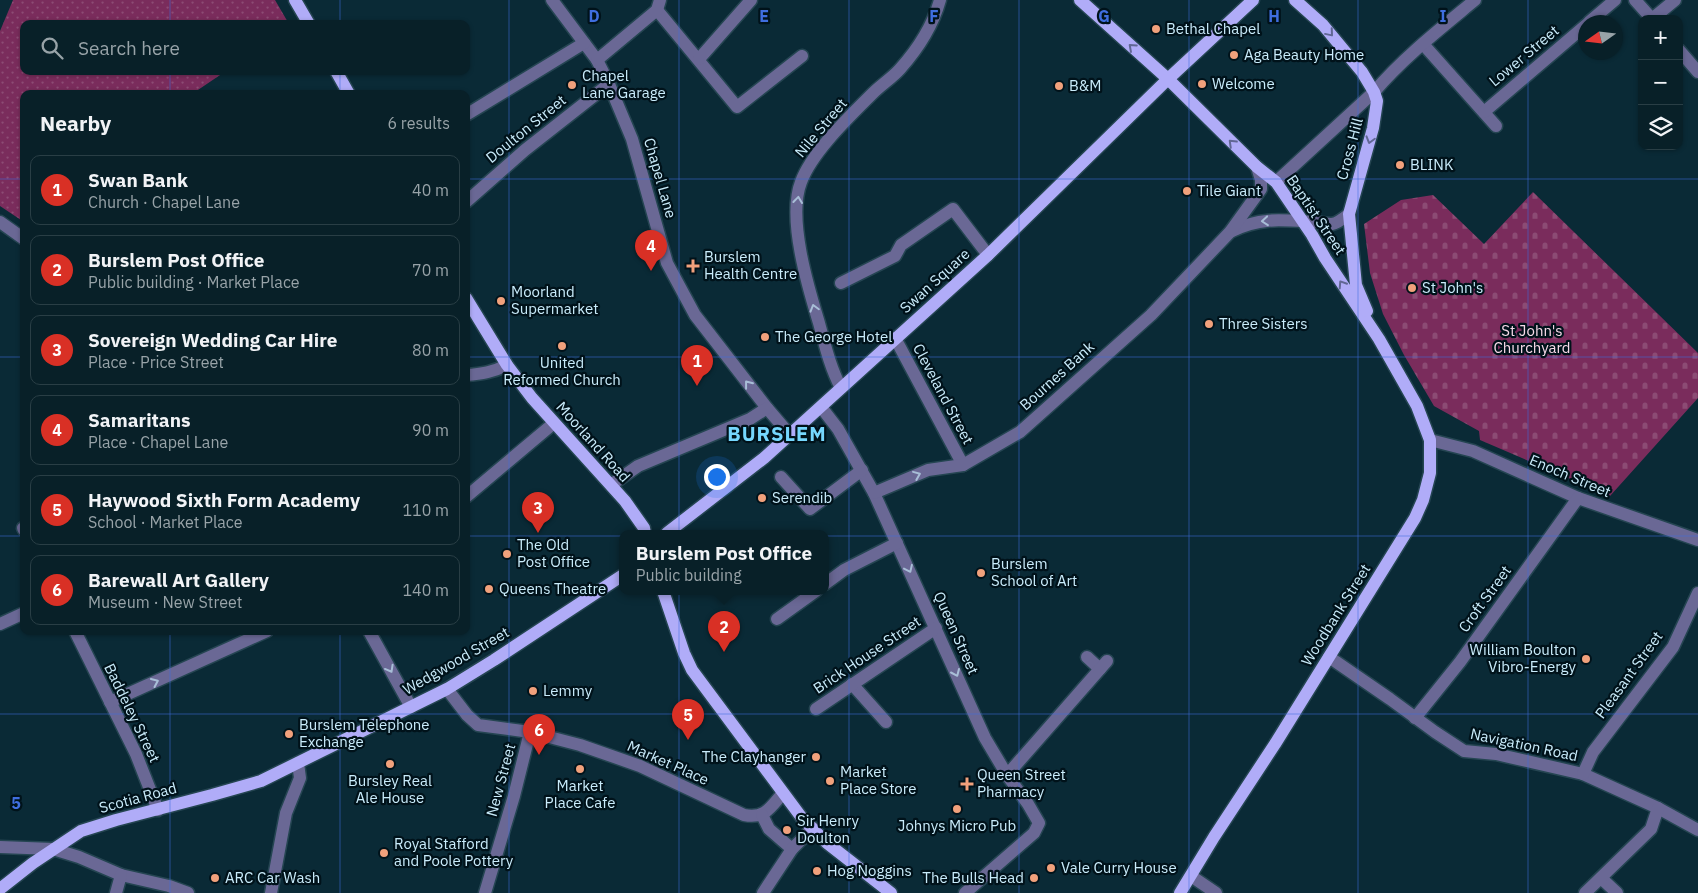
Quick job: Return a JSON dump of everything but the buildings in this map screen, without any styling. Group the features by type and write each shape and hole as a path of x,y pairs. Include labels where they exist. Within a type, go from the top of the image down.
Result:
{"main road":[{"path":"295,0 306,20"},
{"name":"Baptist Street","path":"1080,0 1168,79 1257,167 1276,182 1379,339"},
{"name":"Swan Square","path":"671,530 764,458 988,255 1168,79 1253,0"},
{"path":"1295,0 1323,25 1362,72 1374,92"},
{"path":"338,75 347,90"},
{"name":"Cross Hill","path":"1374,92 1377,101 1376,114 1349,214 1356,285 1379,339"},
{"name":"Moorland Road","path":"470,305 507,365 532,398 631,508 643,530"},
{"name":"Woodbank Street","path":"1180,893 1415,518 1423,500 1430,473 1430,440 1417,406 1379,339"},
{"name":"Wedgwood Street","path":"298,763 334,743 447,689 619,578"},
{"path":"664,595 684,653 692,670 802,818 827,843 891,893"},
{"name":"Scotia Road","path":"0,890 53,849 81,831 261,781 298,763"}],"street":[{"name":"Chapel Lane","path":"552,0 596,60 608,84 632,139 667,263 695,315 790,435"},
{"path":"698,59 751,0"},
{"name":"Nile Street","path":"841,388 832,371 811,297 800,249 797,211 800,184 819,151 873,93 900,70 916,50 940,0"},
{"path":"1276,182 1374,92 1422,44 1475,0"},
{"path":"1597,15 1615,0"},
{"path":"1635,0 1648,15"},
{"path":"1657,15 1675,0"},
{"path":"596,60 658,5 737,107 802,56"},
{"name":"Lower Street","path":"1484,112 1578,32"},
{"path":"470,113 584,43"},
{"path":"1422,44 1496,126"},
{"path":"1683,55 1698,72"},
{"name":"Doulton Street","path":"470,198 525,150 608,84"},
{"name":"Bournes Bank","path":"874,493 928,470 963,465 1020,432 1150,315 1230,232 1261,189 1261,180 1257,167"},
{"path":"841,283 895,256 901,245 953,209 988,255"},
{"path":"1303,221 1331,224 1349,214"},
{"name":"Bournes Bank","path":"1230,232 1247,224 1262,220 1303,221"},
{"path":"0,222 20,237"},
{"name":"Cleveland Street","path":"895,338 963,465"},
{"path":"470,375 496,371 507,365"},
{"name":"Queen Street","path":"821,407 838,429 874,493 985,738 1039,823 1037,829 965,893"},
{"path":"611,485 638,466 750,419 767,408"},
{"path":"470,494 554,424"},
{"name":"Enoch Street","path":"1430,440 1473,451 1578,498 1698,540"},
{"path":"781,477 810,509 862,470"},
{"name":"Croft Street","path":"1416,718 1460,662 1578,498"},
{"path":"829,581 844,570 897,544"},
{"name":"Pleasant Street","path":"1583,774 1592,752 1673,647 1698,594"},
{"path":"777,619 810,595"},
{"path":"0,624 20,615"},
{"name":"Brick House Street","path":"816,708 936,628"},
{"name":"Baddeley Street","path":"77,635 136,754 158,810"},
{"path":"110,702 258,635"},
{"path":"371,635 411,707"},
{"name":"Navigation Road","path":"1329,657 1464,751 1496,754 1583,774 1658,808 1698,830"},
{"path":"1007,775 1103,665 1087,658"},
{"path":"852,684 886,722"},
{"name":"Market Place","path":"447,689 467,715 478,725 530,732 580,745 640,766 744,815 762,815"},
{"name":"New Street","path":"485,893 514,796 530,732"},
{"path":"270,893 286,812 300,778 298,763"},
{"path":"784,793 762,815 769,828 792,849"},
{"path":"1585,893 1650,830 1658,808"},
{"path":"763,893 792,849 813,828"},
{"path":"0,847 53,849 79,857 121,875 169,886 188,893"},
{"path":"116,893 121,875"},
{"path":"1190,876 1216,893"},
{"path":"1601,878 1617,893"}],"green space":[{"path":"13,0 275,0 287,20 20,20 20,75 220,75 198,90 20,90 20,219 0,206 0,31"},
{"name":"St John's Churchyard","path":"1533,192 1698,353 1698,398 1610,496 1480,440 1479,431 1434,406 1404,355 1383,314 1370,273 1364,224 1401,200 1433,195 1484,244"}],"place":[{"name":"Bethal Chapel","path":"1156,29"},
{"name":"Aga Beauty Home","path":"1234,55"},
{"name":"Welcome","path":"1202,84"},
{"name":"Chapel Lane Garage","path":"572,85"},
{"name":"B&M","path":"1059,86"},
{"name":"BLINK","path":"1400,165"},
{"name":"Tile Giant","path":"1187,191"},
{"name":"Burslem Health Centre","path":"693,266"},
{"name":"Samaritans","path":"651,271"},
{"name":"St John's","path":"1412,288"},
{"name":"Moorland Supermarket","path":"501,301"},
{"name":"Three Sisters","path":"1209,324"},
{"name":"The George Hotel","path":"765,337"},
{"name":"United Reformed Church","path":"562,346"},
{"name":"Swan Bank","path":"697,386"},
{"name":"Serendib","path":"762,498"},
{"name":"Sovereign Wedding Car Hire","path":"538,533"},
{"name":"The Old Post Office","path":"507,554"},
{"name":"Burslem School of Art","path":"981,573"},
{"name":"Queens Theatre","path":"489,589"},
{"name":"Burslem Post Office","path":"724,652"},
{"name":"William Boulton Vibro-Energy","path":"1586,659"},
{"name":"Lemmy","path":"533,691"},
{"name":"Burslem Telephone Exchange","path":"289,734"},
{"name":"Haywood Sixth Form Academy","path":"688,740"},
{"name":"Barewall Art Gallery","path":"539,755"},
{"name":"The Clayhanger","path":"816,757"},
{"name":"Bursley Real Ale House","path":"390,764"},
{"name":"Market Place Cafe","path":"580,769"},
{"name":"Market Place Store","path":"830,781"},
{"name":"Queen Street Pharmacy","path":"967,784"},
{"name":"Johnys Micro Pub","path":"957,809"},
{"name":"Sir Henry Doulton","path":"787,830"},
{"name":"Royal Stafford and Poole Pottery","path":"384,853"},
{"name":"Vale Curry House","path":"1051,868"},
{"name":"Hog Noggins","path":"817,871"},
{"name":"ARC Car Wash","path":"215,878"},
{"name":"The Bulls Head","path":"1034,878"}],"district":[{"name":"BURSLEM","path":"777,434"}]}
